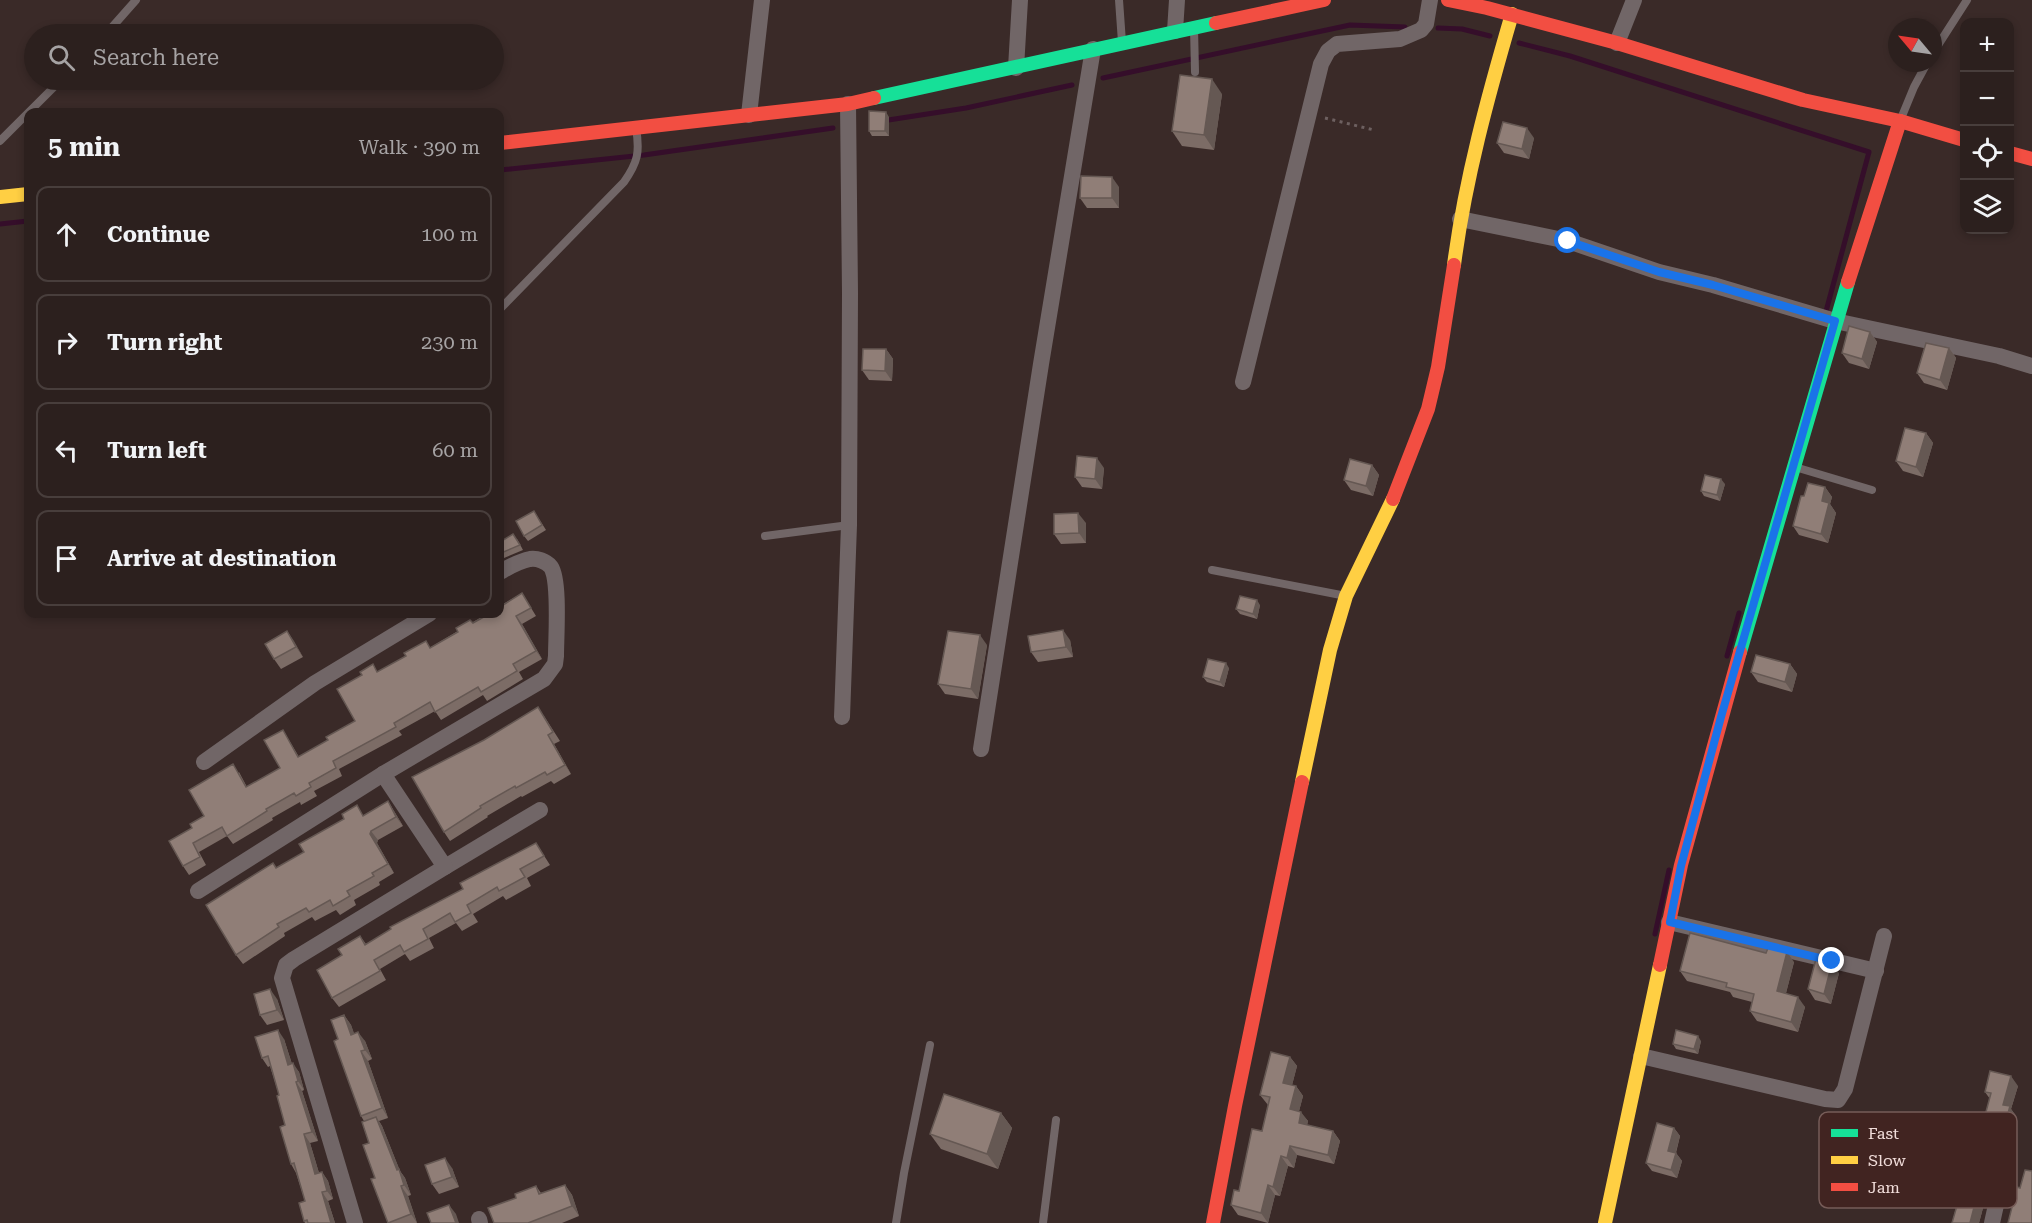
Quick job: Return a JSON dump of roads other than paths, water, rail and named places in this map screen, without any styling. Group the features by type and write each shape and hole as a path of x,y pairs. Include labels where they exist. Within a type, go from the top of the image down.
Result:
{"street":[{"path":"749,115 762,0"},
{"path":"1016,68 1020,0"},
{"path":"1175,31 1177,0"},
{"path":"504,143 848,104 1016,68 1122,42 1324,0"},
{"path":"1243,382 1321,64 1328,51 1337,44 1400,39 1413,35 1426,24 1430,0"},
{"path":"1448,0 1512,14 1617,43 1803,100 1900,121 1960,139"},
{"path":"1617,43 1634,0"},
{"path":"1213,1223 1235,1106 1330,650 1346,596 1393,499 1428,409 1447,314 1460,219 1495,73 1512,14"},
{"path":"981,749 1093,49"},
{"path":"842,717 849,525 848,104"},
{"path":"1605,1223 1681,866 1721,717 1835,321 1900,121"},
{"path":"2014,154 2032,159"},
{"path":"0,197 24,194"},
{"path":"1460,219 1568,241 1659,272 1713,285 1835,321 1999,356 2032,366"},
{"path":"198,891 383,774 544,679 550,672 556,656 555,589 552,569 539,560 530,559 504,570"},
{"path":"204,762 315,682 422,618"},
{"path":"383,774 445,867"},
{"path":"355,1223 283,984 283,972 294,958 540,810"},
{"path":"1670,922 1876,971"},
{"path":"1641,1056 1825,1099 1838,1100 1845,1089 1884,936"},
{"path":"1992,1223 1995,1208"}],"lane":[{"path":"115,24 136,0"},
{"path":"1119,0 1122,42"},
{"path":"1942,39 1967,0"},
{"path":"1194,27 1195,72"},
{"path":"1900,121 1922,72"},
{"path":"33,108 51,90"},
{"path":"0,141 24,117"},
{"path":"504,305 624,182 635,166 638,153 636,128"},
{"path":"1793,467 1872,490"},
{"path":"765,536 849,525"},
{"path":"1212,570 1346,596"},
{"path":"896,1223 930,1045"},
{"path":"1043,1223 1056,1120"}],"waterway":[{"path":"1103,78 1350,25 1405,27"},
{"path":"1438,28 1462,29 1490,36"},
{"path":"1519,43 1570,56 1869,152 1825,315"},
{"path":"882,121 966,108 1072,85"},
{"path":"504,170 644,155 833,128"},
{"path":"0,224 24,221"},
{"path":"1727,656 1739,613"},
{"path":"1655,934 1669,870"}]}
